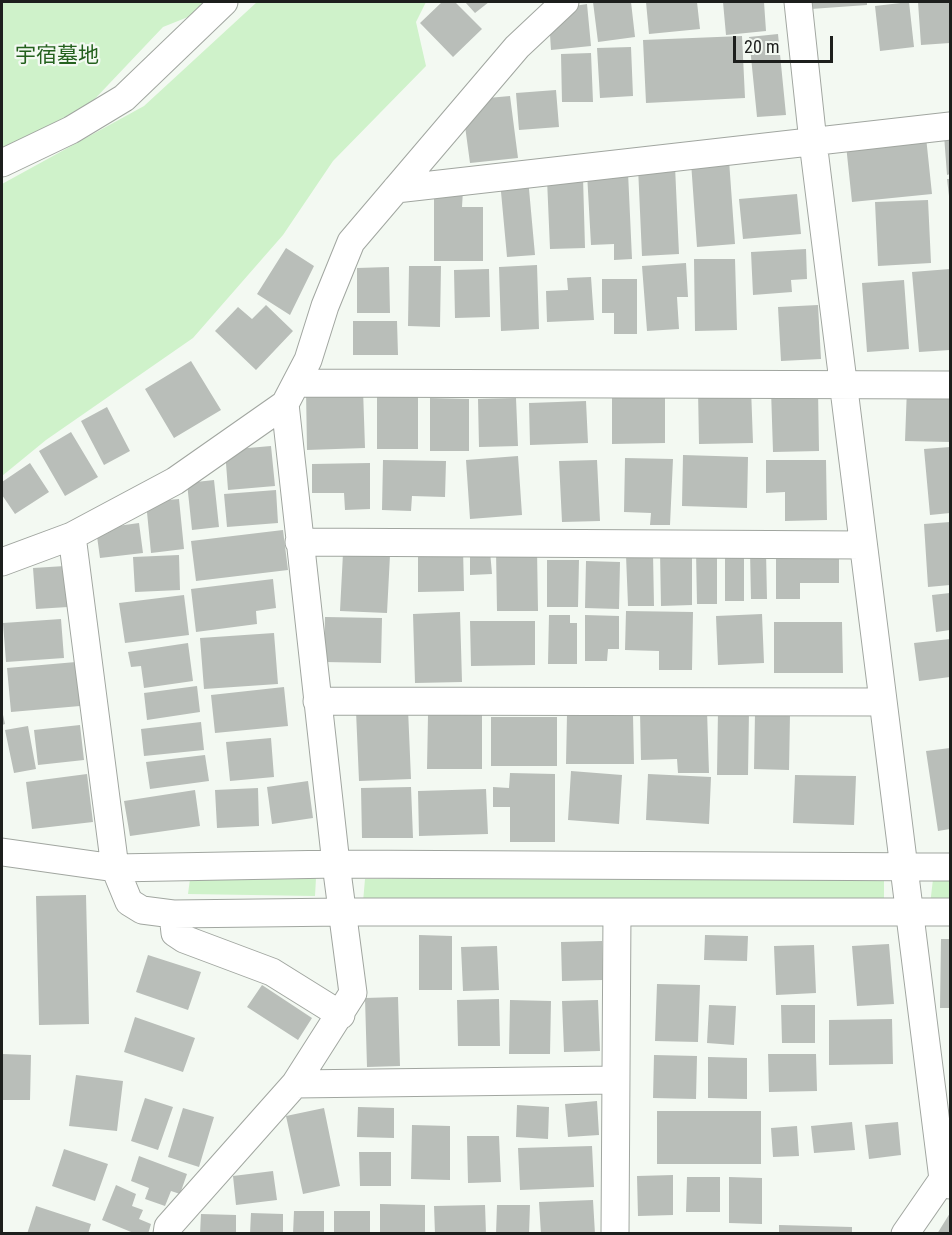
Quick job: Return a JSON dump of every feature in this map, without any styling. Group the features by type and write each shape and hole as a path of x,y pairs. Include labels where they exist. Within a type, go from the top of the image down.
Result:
{"street":[{"path":"2,163 70,130 124,98 224,2"},
{"path":"2,562 72,536 175,481 291,394 308,360 325,306 351,242 517,47 565,2"},
{"path":"798,2 882,702 910,912 944,1136 947,1182 905,1233"},
{"path":"396,189 951,126"},
{"path":"291,394 951,385"},
{"path":"167,1233 168,1227 295,1084 353,993 299,542 291,394"},
{"path":"72,536 115,868 129,902 142,910 173,914 951,912"},
{"path":"299,542 862,545"},
{"path":"317,701 882,702"},
{"path":"2,852 115,868 336,864 951,867"},
{"path":"615,1233 617,912"},
{"path":"173,914 175,933 184,939 272,972 341,1015"},
{"path":"295,1084 616,1080"}],"green space":[{"name":"宇宿墓地","path":"2,2 207,2 193,15 163,27 90,104 2,150"},
{"path":"257,2 426,2 416,22 426,66 333,161 283,235 193,338 46,440 2,476 2,184 144,106"},
{"path":"884,871 884,898 363,902 365,879"},
{"path":"316,878 315,896 188,894 190,879"},
{"path":"950,878 950,905 930,905 933,879"}],"building":[{"path":"442,2 455,2 482,29 453,57 420,23"},
{"path":"465,2 489,2 475,13"},
{"path":"593,2 631,2 635,37 598,42"},
{"path":"646,2 697,2 700,29 649,34"},
{"path":"723,2 764,2 766,31 726,35"},
{"path":"811,2 867,2 867,5 811,9"},
{"path":"909,2 914,47 880,51 875,6"},
{"path":"918,2 950,2 950,43 921,45"},
{"path":"587,4 591,46 551,50 549,19 568,7"},
{"path":"778,34 786,115 757,117 749,37"},
{"path":"742,36 745,98 646,103 643,40"},
{"path":"631,47 633,96 600,98 597,48"},
{"path":"591,53 593,102 562,102 561,54"},
{"path":"556,90 559,127 519,130 516,93"},
{"path":"510,96 518,158 470,163 465,126 488,98"},
{"path":"950,134 950,174 947,175 944,135"},
{"path":"926,137 932,194 852,202 846,145"},
{"path":"729,160 735,244 697,247 691,162"},
{"path":"675,166 679,254 642,256 638,167"},
{"path":"628,172 632,259 614,260 614,244 591,245 587,173"},
{"path":"583,177 585,248 550,249 547,179"},
{"path":"528,178 535,255 507,257 500,181"},
{"path":"947,179 950,179 950,196 949,196"},
{"path":"434,190 463,190 462,207 483,207 483,261 434,261"},
{"path":"797,194 801,234 743,239 739,199"},
{"path":"928,200 931,263 878,266 875,202"},
{"path":"286,248 314,266 290,315 257,294"},
{"path":"806,249 807,279 791,280 792,292 753,295 751,252"},
{"path":"694,259 735,259 737,330 695,331"},
{"path":"686,263 688,297 677,297 679,329 647,331 642,266"},
{"path":"537,265 539,329 501,331 499,267"},
{"path":"409,266 441,266 440,327 408,326"},
{"path":"389,267 390,313 357,313 357,268"},
{"path":"489,269 490,317 455,318 454,270"},
{"path":"950,269 950,350 919,352 912,272"},
{"path":"591,277 594,320 547,322 546,291 568,290 567,278"},
{"path":"602,279 637,279 637,334 614,334 614,313 602,313"},
{"path":"904,280 909,349 867,352 862,283"},
{"path":"266,305 293,331 256,370 215,331 238,307 252,319"},
{"path":"818,305 821,359 781,361 778,307"},
{"path":"353,321 397,321 398,355 353,355"},
{"path":"191,361 221,410 174,438 145,389"},
{"path":"612,386 665,386 665,443 612,444"},
{"path":"751,388 753,443 699,444 698,390"},
{"path":"907,388 950,389 950,442 905,441"},
{"path":"363,389 365,448 307,450 306,390"},
{"path":"818,389 819,451 773,452 771,390"},
{"path":"377,392 418,392 418,449 377,449"},
{"path":"430,398 469,399 469,451 430,451"},
{"path":"516,398 518,446 479,447 478,399"},
{"path":"586,401 588,443 530,445 529,403"},
{"path":"107,407 130,451 104,465 81,421"},
{"path":"71,432 98,477 65,496 39,451"},
{"path":"271,446 275,486 228,490 225,450"},
{"path":"950,447 950,513 930,515 924,449"},
{"path":"683,455 748,457 747,508 682,506"},
{"path":"518,456 522,515 470,519 466,460"},
{"path":"625,458 673,459 670,525 650,525 651,513 624,512"},
{"path":"383,460 446,461 445,497 412,496 411,511 382,510"},
{"path":"597,460 600,521 562,522 559,461"},
{"path":"766,460 826,460 827,520 785,521 785,492 766,493"},
{"path":"30,463 49,492 15,514 2,495 2,482"},
{"path":"370,463 370,509 345,510 344,493 312,493 312,464"},
{"path":"214,480 219,527 192,530 187,483"},
{"path":"276,490 278,523 227,527 224,494"},
{"path":"179,499 184,549 151,553 146,502"},
{"path":"950,522 950,585 928,587 924,524"},
{"path":"139,523 143,553 100,558 96,529"},
{"path":"283,530 288,570 196,581 191,541"},
{"path":"776,546 839,547 839,583 800,583 800,599 776,599"},
{"path":"463,548 464,591 418,592 418,549"},
{"path":"537,549 538,611 497,611 496,550"},
{"path":"717,550 717,604 697,604 696,551"},
{"path":"490,551 492,574 470,575 470,552"},
{"path":"660,551 692,551 692,605 661,606"},
{"path":"725,551 744,551 744,601 725,601"},
{"path":"750,551 766,551 767,599 751,599"},
{"path":"343,553 390,555 387,613 340,611"},
{"path":"653,553 654,606 628,606 626,555"},
{"path":"179,555 180,590 135,592 133,557"},
{"path":"547,560 579,560 578,607 547,607"},
{"path":"586,561 620,562 619,609 585,608"},
{"path":"65,566 68,607 36,609 33,568"},
{"path":"273,579 276,608 256,611 257,624 196,632 191,589"},
{"path":"950,593 950,630 936,632 932,595"},
{"path":"184,595 189,635 125,643 119,603"},
{"path":"626,611 693,612 692,670 659,670 659,651 625,650"},
{"path":"460,612 462,682 415,683 413,614"},
{"path":"762,614 764,663 718,665 716,616"},
{"path":"549,615 570,615 570,623 577,623 577,664 548,664"},
{"path":"585,615 619,616 619,649 608,649 607,661 585,661"},
{"path":"325,617 382,618 381,663 324,662"},
{"path":"61,619 64,658 6,662 3,623"},
{"path":"470,621 535,621 535,665 471,666"},
{"path":"774,622 842,622 843,673 774,673"},
{"path":"274,633 278,684 204,689 200,638"},
{"path":"950,639 950,677 919,681 914,643"},
{"path":"188,643 193,681 144,688 141,666 131,667 128,652"},
{"path":"76,662 80,706 11,712 7,668"},
{"path":"197,686 200,712 147,720 144,693"},
{"path":"284,687 288,726 215,733 211,695"},
{"path":"408,709 411,779 359,781 356,711"},
{"path":"707,710 709,773 678,773 677,759 641,760 640,711"},
{"path":"718,711 749,711 748,775 717,775"},
{"path":"755,713 790,714 789,770 754,769"},
{"path":"567,714 633,715 634,764 566,764"},
{"path":"428,715 482,715 482,769 427,769"},
{"path":"491,717 557,717 557,766 491,766"},
{"path":"201,722 204,750 144,756 141,729"},
{"path":"80,725 84,760 38,765 34,730"},
{"path":"28,726 36,769 14,773 5,730"},
{"path":"271,738 274,777 230,781 226,742"},
{"path":"950,748 950,829 938,831 926,751"},
{"path":"205,755 209,781 150,789 146,762"},
{"path":"571,771 622,775 619,824 568,820"},
{"path":"510,773 555,774 555,842 510,842 510,807 493,807 493,787 509,788"},
{"path":"87,774 93,822 32,829 26,782"},
{"path":"648,774 711,777 709,824 646,820"},
{"path":"795,775 856,776 854,825 793,823"},
{"path":"308,781 313,818 272,824 267,787"},
{"path":"411,787 413,838 362,838 361,788"},
{"path":"258,788 259,826 217,828 215,790"},
{"path":"486,789 488,834 419,836 418,791"},
{"path":"195,790 200,826 130,836 124,801"},
{"path":"86,895 89,1024 39,1025 36,896"},
{"path":"419,935 452,936 452,990 419,990"},
{"path":"705,935 748,936 747,961 704,960"},
{"path":"941,939 950,939 950,1008 940,1008"},
{"path":"602,941 603,980 562,981 561,942"},
{"path":"889,944 894,1004 857,1006 852,946"},
{"path":"814,945 816,993 776,995 774,946"},
{"path":"497,946 499,990 463,991 461,947"},
{"path":"148,955 201,972 188,1010 136,992"},
{"path":"657,984 700,985 698,1042 655,1041"},
{"path":"262,985 312,1018 298,1040 247,1007"},
{"path":"398,997 400,1066 367,1067 365,998"},
{"path":"499,999 500,1046 458,1046 457,1000"},
{"path":"510,1000 551,1001 550,1054 509,1054"},
{"path":"598,1000 600,1051 564,1052 562,1001"},
{"path":"709,1005 736,1006 734,1045 707,1043"},
{"path":"781,1005 815,1005 815,1043 782,1043"},
{"path":"135,1017 195,1038 183,1072 124,1052"},
{"path":"892,1019 893,1064 829,1065 829,1020"},
{"path":"2,1054 31,1055 30,1100 2,1100"},
{"path":"768,1054 816,1054 817,1091 769,1092"},
{"path":"654,1055 697,1056 696,1099 653,1098"},
{"path":"708,1057 747,1058 747,1099 708,1098"},
{"path":"76,1075 123,1081 117,1131 69,1126"},
{"path":"145,1098 173,1107 158,1150 131,1141"},
{"path":"597,1101 599,1135 568,1137 565,1104"},
{"path":"517,1105 549,1107 548,1139 516,1137"},
{"path":"358,1107 394,1108 394,1138 357,1137"},
{"path":"183,1108 214,1117 199,1167 168,1157"},
{"path":"324,1108 340,1186 303,1194 286,1116"},
{"path":"657,1111 761,1111 761,1164 657,1164"},
{"path":"852,1122 855,1150 814,1153 811,1126"},
{"path":"898,1122 901,1155 869,1159 865,1125"},
{"path":"412,1125 450,1126 450,1180 411,1179"},
{"path":"797,1126 799,1156 773,1157 771,1128"},
{"path":"467,1136 499,1136 501,1182 468,1183"},
{"path":"592,1146 594,1187 520,1190 518,1148"},
{"path":"64,1149 108,1164 95,1201 52,1186"},
{"path":"359,1152 391,1152 391,1186 360,1186"},
{"path":"139,1156 187,1174 180,1194 171,1191 165,1206 145,1199 149,1188 131,1181"},
{"path":"273,1171 277,1200 236,1205 233,1176"},
{"path":"673,1175 673,1215 638,1216 637,1176"},
{"path":"687,1177 720,1177 720,1212 686,1212"},
{"path":"729,1177 762,1178 762,1224 729,1223"},
{"path":"116,1185 136,1194 132,1206 143,1210 139,1219 151,1224 148,1234 136,1234 102,1220"},
{"path":"593,1200 595,1234 541,1234 539,1202"},
{"path":"380,1204 425,1205 425,1234 380,1234"},
{"path":"485,1205 486,1234 435,1234 434,1206"},
{"path":"497,1205 530,1205 529,1234 496,1234"},
{"path":"36,1206 91,1224 88,1234 27,1234"},
{"path":"294,1211 324,1211 324,1234 293,1234"},
{"path":"334,1211 370,1211 370,1234 334,1234"},
{"path":"251,1213 283,1214 283,1234 250,1234"},
{"path":"950,1213 950,1234 937,1234"},
{"path":"201,1214 236,1215 236,1234 200,1234"},
{"path":"779,1225 852,1227 852,1234 779,1234"}]}
